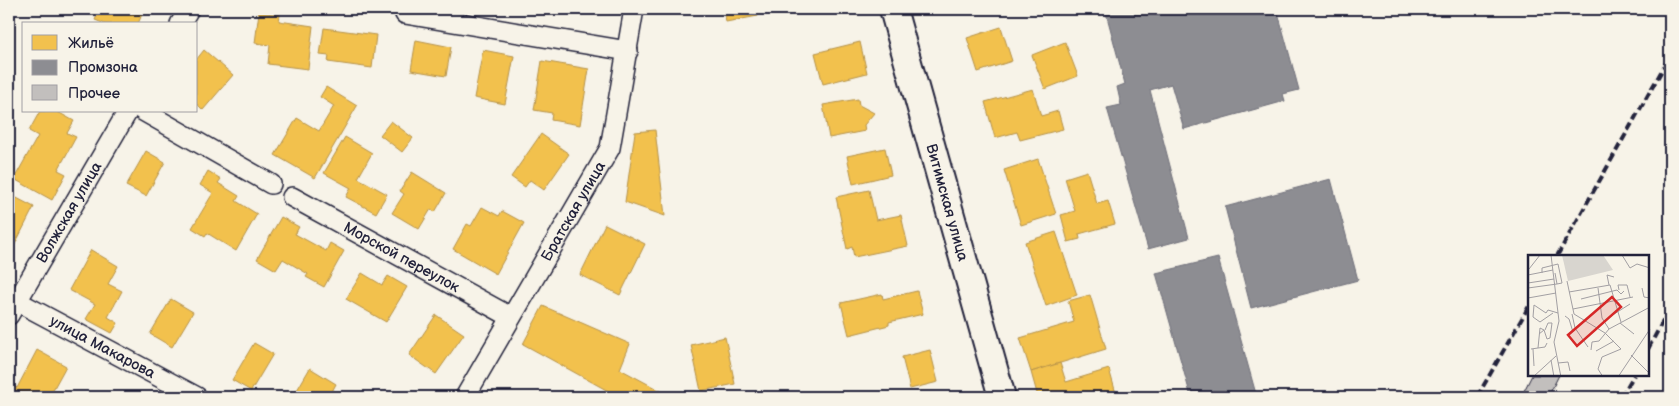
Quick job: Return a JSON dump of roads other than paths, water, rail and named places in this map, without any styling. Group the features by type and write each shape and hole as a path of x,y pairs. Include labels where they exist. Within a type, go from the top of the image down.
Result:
{"street":[{"path":"181,22 189,9"},
{"name":"Братская улица","path":"465,397 610,148 634,9"},
{"name":"Витимская улица","path":"893,9 1002,397"},
{"path":"405,14 628,52"},
{"name":"Волжская улица","path":"11,304 127,112"},
{"path":"145,112 271,184"},
{"name":"Морской переулок","path":"292,197 511,318"},
{"name":"улица Макарова","path":"11,304 197,397"}],"railway":[{"path":"1558,255 1670,56"},
{"path":"1477,397 1528,308"},
{"path":"1649,347 1670,308"},
{"path":"1621,397 1633,376"}]}
